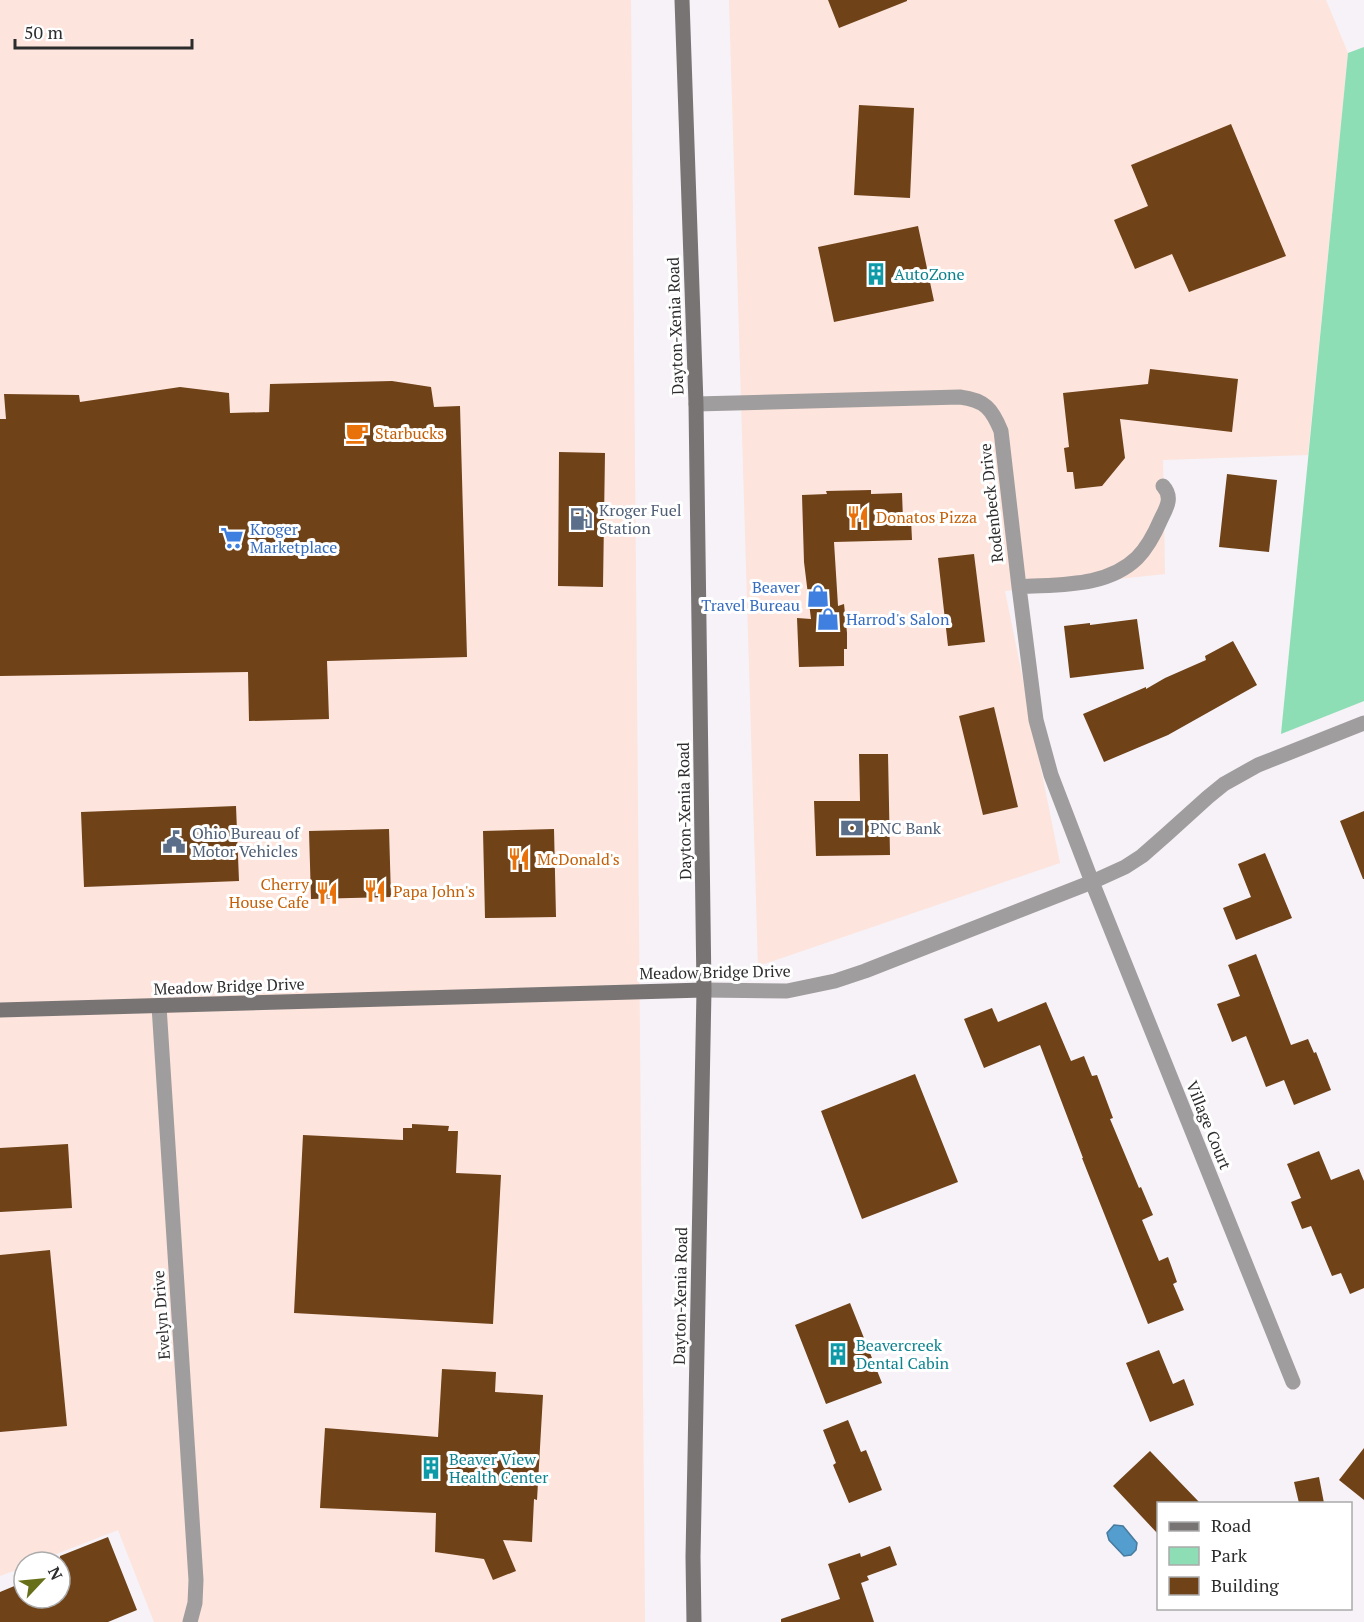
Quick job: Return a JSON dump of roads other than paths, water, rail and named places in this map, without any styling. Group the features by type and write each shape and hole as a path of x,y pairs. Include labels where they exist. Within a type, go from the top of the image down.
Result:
{"main road":[{"name":"Dayton-Xenia Road","path":"682,0 696,404 704,990 693,1546 694,1622"},
{"name":"Meadow Bridge Drive","path":"0,1010 704,990"}],"street":[{"name":"Rodenbeck Drive","path":"696,404 960,397 971,398 994,414 1001,431 1036,720 1051,775 1092,882"},
{"path":"1019,587 1094,581 1126,567 1138,557 1152,538 1168,507 1169,497 1163,486"},
{"name":"Meadow Bridge Drive","path":"704,990 787,991 835,981 865,972 1092,882 1125,867 1142,856 1224,784 1258,765 1364,723"},
{"name":"Village Court","path":"1092,882 1293,1382"},
{"name":"Evelyn Drive","path":"159,1006 196,1580 195,1603 190,1622"}],"water":[{"path":"1114,1525 1123,1526 1137,1543 1136,1550 1131,1555 1124,1556 1109,1540 1107,1533"}],"place":[{"name":"AutoZone","path":"876,274"},
{"name":"Starbucks","path":"357,433"},
{"name":"Donatos Pizza","path":"858,517"},
{"name":"Kroger Fuel Station","path":"581,519"},
{"name":"Kroger Marketplace","path":"232,538"},
{"name":"Beaver Travel Bureau","path":"818,596"},
{"name":"Harrod's Salon","path":"828,619"},
{"name":"PNC Bank","path":"852,828"},
{"name":"Ohio Bureau of Motor Vehicles","path":"174,842"},
{"name":"McDonald's","path":"519,859"},
{"name":"Papa John's","path":"375,891"},
{"name":"Cherry House Cafe","path":"327,893"},
{"name":"Beavercreek Dental Cabin","path":"838,1354"},
{"name":"Beaver View Health Center","path":"431,1468"}]}
